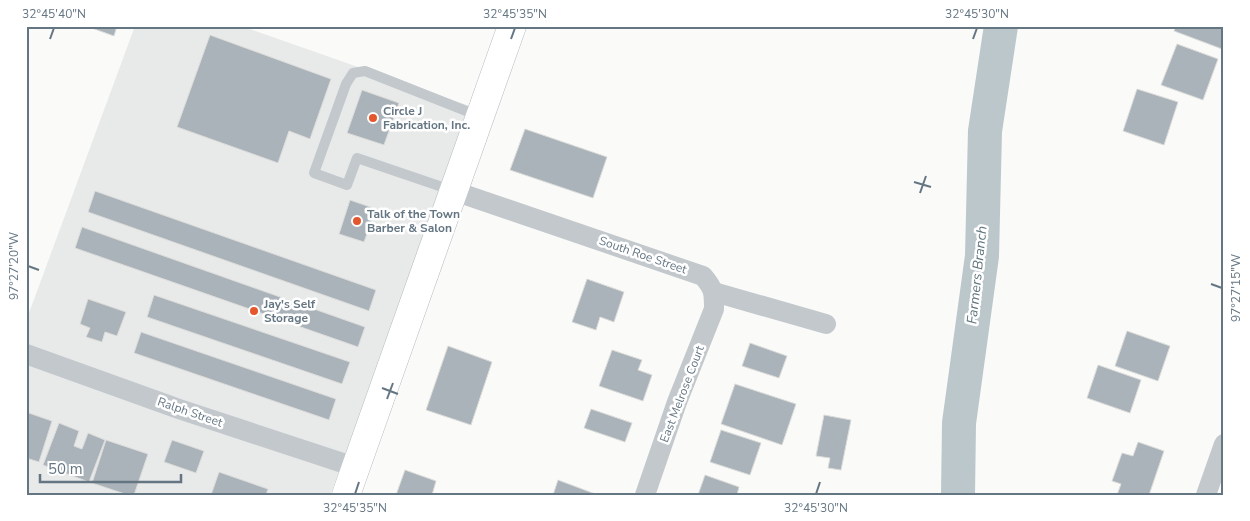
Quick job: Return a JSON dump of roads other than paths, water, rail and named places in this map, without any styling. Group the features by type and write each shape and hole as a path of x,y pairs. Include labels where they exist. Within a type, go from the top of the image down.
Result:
{"main road":[{"path":"346,495 512,26"}],"street":[{"name":"South Roe Street","path":"454,190 703,276 713,287 714,292"},
{"path":"714,292 826,324"},
{"name":"East Melrose Court","path":"645,495 677,402 714,309 714,292"},
{"name":"Ralph Street","path":"26,354 179,409 355,467"},
{"path":"1206,495 1224,444"}],"lane":[{"path":"454,190 357,158 347,185 314,173 346,84 353,73 365,71 480,116"}],"waterway":[{"name":"Farmers Branch","path":"958,495 959,423 982,256 985,131 1001,26"}],"place":[{"name":"Circle J Fabrication, Inc.","path":"373,118"},
{"name":"Talk of the Town Barber & Salon","path":"357,221"},
{"name":"Jay's Self Storage","path":"254,311"}]}
